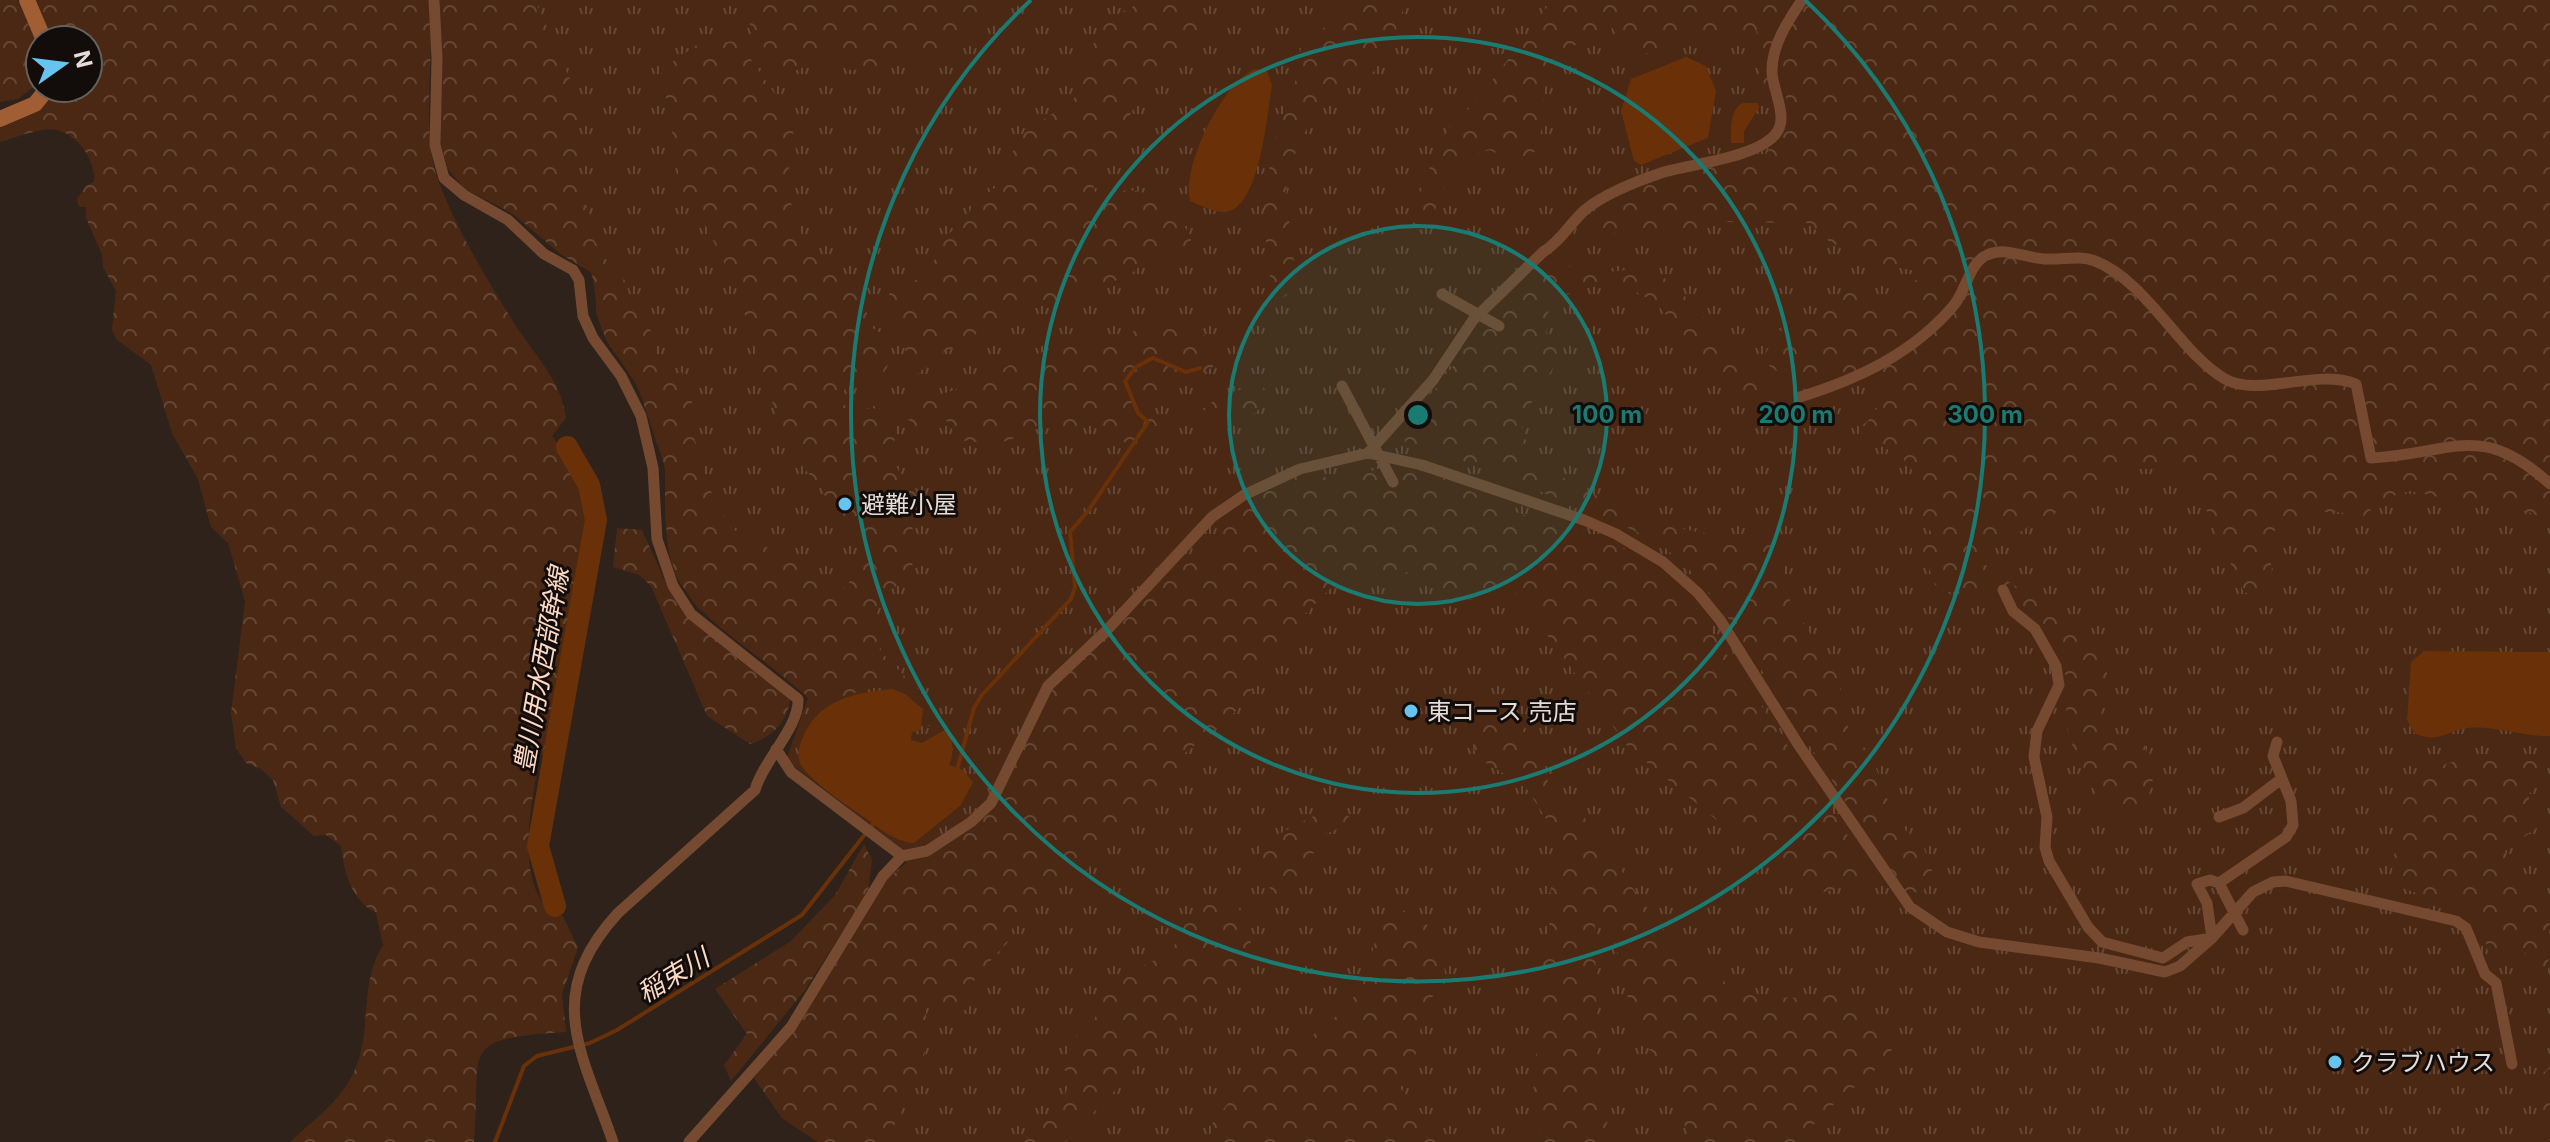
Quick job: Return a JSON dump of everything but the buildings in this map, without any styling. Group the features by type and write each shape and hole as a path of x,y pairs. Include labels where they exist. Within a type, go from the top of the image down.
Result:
{"street":[{"path":"27,0 37,24"},
{"path":"434,0 437,58 435,145 444,178 464,195 508,220 544,254 573,270 579,280 583,316 593,338 621,376 641,416 653,468 657,539 673,586 691,614 798,699 796,714 765,763 748,799 606,926 574,984 576,1036 613,1142"},
{"path":"1368,453 1433,380 1473,320 1554,245 1588,208 1664,172 1706,164 1762,145 1776,135 1781,122 1772,71 1783,29 1802,0"},
{"path":"0,119 35,104"},
{"path":"1800,397 1863,376 1917,340 1955,305 1978,262 1987,255 2004,251 2046,259 2093,260 2142,296 2223,378 2252,384 2317,377 2356,384 2371,458 2451,446 2484,446 2523,460 2550,484"},
{"path":"1442,294 1499,326"},
{"path":"1342,386 1393,482"},
{"path":"689,1142 791,1027 883,876 902,856 927,851 971,822 991,803 1048,686 1106,631 1212,517 1244,495 1300,469 1368,453 1422,465 1584,520 1616,534 1663,562 1698,593 1720,620 1800,747 1910,907 1947,932 1979,942 2099,958 2165,972 2180,966 2212,938 2253,892 2273,882 2286,881 2456,921 2466,928 2485,974 2496,983 2512,1064"},
{"path":"2003,590 2013,611 2035,629 2056,666 2057,693 2037,731 2036,775 2047,817 2046,854 2088,927 2102,942 2112,947 2163,958 2187,942 2212,938"},
{"path":"2219,883 2290,831 2294,810 2273,756 2277,742"},
{"path":"776,749 791,772 902,856"},
{"path":"2219,817 2243,808 2280,780"},
{"path":"2212,938 2207,903 2197,884 2210,880 2219,883 2243,930"}],"green space":[{"path":"0,0 18,0 29,24 24,24 24,94 18,99 0,102"},
{"path":"30,0 430,0 429,114 432,158 437,177 482,270 559,391 566,418 552,436 581,476 591,512 550,757 540,755 530,819 530,868 536,889 546,906 563,916 578,948 562,994 566,1032 506,1039 490,1045 481,1055 474,1142 290,1142 336,1099 356,1067 364,1037 371,975 383,945 376,913 360,901 350,884 341,846 326,835 314,836 281,807 273,780 261,769 246,763 236,748 231,713 245,601 228,543 211,527 198,479 172,433 151,365 116,339 112,329 116,291 103,267 102,255 86,218 86,207 79,207 77,199 86,186 94,182 87,153 72,137 53,130 32,132 0,142 0,127 31,113 40,104 104,104 104,24 41,24"},
{"path":"440,0 1788,0 2550,471 2550,1142 818,1142 782,1118 754,1078 788,1034 888,878 906,863 898,846 786,760 808,698 708,616 674,571 666,528 665,470 660,447 634,381 607,342 591,272 562,255 512,213 464,188 448,169 441,144"},
{"path":"440,0 535,0 579,100 577,164 594,240 608,262 621,270 630,296 652,333 658,369 663,379 681,372 691,383 694,437 715,501 732,529 801,565 810,579 828,589 844,588 854,577 861,541 857,526 828,504 822,489 799,462 782,433 736,287 700,214 684,199 678,174 679,147 673,138 661,70 698,44 738,41 791,117 796,152 786,175 795,223 821,266 865,299 869,326 888,341 890,347 890,361 881,376 848,386 840,395 844,405 857,409 890,408 896,431 892,455 898,470 917,495 911,540 913,575 881,596 876,610 880,651 931,703 935,724 928,726 921,699 889,684 816,703 697,607 678,580 670,556 665,518 665,467 638,387 606,339 596,313 596,289 591,272 562,255 512,213 464,188 448,169 441,144"},
{"path":"757,0 1007,0 1001,12 989,17 956,43 923,56 897,57 872,69 847,70 842,62 831,57 791,72 779,68 749,28"},
{"path":"1146,0 1199,0 1200,13 1210,27 1174,53 1151,81 1122,133 1115,161 1100,171 1093,189 1110,203 1125,190 1149,194 1167,203 1191,240 1184,253 1146,262 1126,277 1001,320 941,354 907,383 901,331 896,323 877,312 895,286 916,280 936,258 946,236 965,220 974,203 1006,180 1016,139 1080,94 1077,75 1092,55 1095,34 1114,16"},
{"path":"1343,0 1406,0 1384,56 1373,72 1336,92 1328,100 1312,119 1295,153 1287,180 1294,265 1286,296 1278,300 1268,270 1263,197 1279,126 1296,79 1302,42 1335,23"},
{"path":"1552,0 2550,0 2550,520 2499,502 2476,505 2410,491 2376,501 2367,516 2329,512 2301,515 2279,526 2272,536 2272,575 2266,593 2251,595 2243,591 2199,493 2178,469 2133,469 2109,479 2024,530 1988,544 1978,558 2074,627 2103,660 2108,684 2098,722 2104,731 2144,744 2153,777 2149,792 2127,818 2105,811 2069,738 2067,678 2040,625 1998,599 1971,591 1948,592 1935,585 1926,560 1912,551 1913,543 1939,542 1920,518 1913,471 1900,455 1861,437 1862,425 1874,414 1881,399 1883,389 1878,382 1839,374 1821,387 1802,389 1761,360 1780,331 1808,324 1855,283 1880,301 1901,303 1921,272 1875,263 1830,242 1808,223 1724,222 1660,239 1582,230 1583,220 1602,205 1646,184 1764,157 1782,128 1786,95 1769,92 1759,72 1759,36 1756,30 1699,38 1620,61 1617,35 1611,26 1589,35 1568,51 1552,71 1544,93 1540,137 1531,157 1511,161 1489,150 1472,156 1438,198 1433,221 1423,230 1412,227 1423,183 1449,127 1477,101"},
{"path":"1540,262 1607,272 1645,268 1658,274 1675,285 1740,359 1796,400 1777,415 1746,402 1721,380 1654,303 1627,289 1593,287 1549,303 1546,338 1555,345 1559,358 1532,402 1519,414 1529,453 1582,488 1629,510 1684,529 1733,536 1751,532 1772,547 1782,565 1790,601 1838,678 1847,725 1872,757 1895,820 1924,848 1932,871 1923,892 1904,893 1725,613 1697,577 1660,543 1605,517 1461,460 1423,453 1405,442 1403,434 1407,426 1456,362 1465,340"},
{"path":"1163,319 1180,324 1186,333 1207,337 1214,345 1215,359 1213,367 1171,384 1147,405 1158,427 1160,444 1144,452 1089,425 1026,430 1011,440 992,444 959,440 946,420 929,415 918,430 908,419 915,403 981,381 1017,361 1063,345 1125,337 1146,323"},
{"path":"1263,386 1270,400 1251,416 1201,419 1210,404 1226,394"},
{"path":"1390,465 1435,474 1509,510 1607,541 1653,562 1684,590 1876,878 1809,896 1628,747 1514,589 1486,598 1462,598 1440,588 1419,567 1396,577 1343,576 1305,614 1235,712 1185,753 1178,774 1147,802 1080,878 1040,894 1018,910 1008,942 975,977 969,1007 955,1017 940,1017 934,1003 926,1008 926,1046 920,1074 886,1142 818,1142 782,1118 754,1078 788,1034 888,878 969,821 986,802 1056,680 1163,569 1220,557 1218,514 1238,500 1303,472 1340,481"},
{"path":"617,528 642,530 669,590 688,618 790,698 786,714 772,733 750,744 707,716 651,586 639,575 613,567"},
{"path":"1493,712 1509,718 1530,733 1542,752 1550,795 1591,825 1645,905 1687,954 1710,973 1735,987 1764,995 1797,998 1836,994 1863,1012 1893,1048 1881,1065 1820,1116 1801,1142 1689,1142 1680,1108 1678,1067 1661,1064 1635,1031 1619,957 1604,912 1595,919 1597,1067 1608,1119 1603,1142 1544,1142 1532,1109 1539,1014 1537,973 1549,934 1552,861 1567,851 1525,786 1476,757 1472,740"},
{"path":"2520,751 2539,766 2537,785 2528,795 2539,826 2505,851 2520,886 2533,900 2550,910 2548,972 2520,951 2488,952 2482,924 2474,912 2390,884 2400,811 2406,795 2416,782 2443,765"},
{"path":"1340,804 1349,817 1344,825 1321,837 1299,884 1273,895 1266,880 1260,846"},
{"path":"864,844 872,860 868,892 805,990 731,1081 724,1065 747,1034 715,989 791,941 835,895"},
{"path":"1222,897 1234,900 1245,920 1244,924 1252,932 1247,975 1205,987 1193,1019 1163,1040 1152,1037 1131,1074 1065,1142 1014,1142 1027,1136 1026,1126 1046,1121 1059,1107 1070,1073 1064,1070 1062,1060 1077,1041 1076,1033 1095,1018 1109,991 1124,977 1176,944 1174,935 1199,905"},
{"path":"1392,908 1406,911 1427,925 1435,935 1444,959 1444,987 1425,1003 1416,1053 1400,1087 1444,1142 1210,1142 1211,1125 1229,1102 1229,1091 1248,1067 1314,1034 1350,1005 1370,962 1380,920"},
{"path":"2550,1067 2550,1141 2539,1113 2537,1092 2543,1074"}],"shaded area":[{"path":"1686,57 1706,66 1716,91 1708,138 1641,165 1634,161 1621,111 1631,79"},
{"path":"1255,69 1267,71 1272,85 1255,177 1238,206 1226,212 1212,210 1190,201 1189,186 1198,148 1207,127 1230,91 1242,77"},
{"path":"1743,103 1758,103 1759,108 1744,131 1744,143 1731,143 1733,115"},
{"path":"2424,651 2550,652 2550,736 2483,728 2462,729 2438,737 2414,733 2407,720 2411,662"},
{"path":"892,689 905,694 923,709 921,730 912,732 911,740 922,743 946,729 952,746 949,765 963,770 973,782 961,805 914,843 892,837 830,793 809,775 799,757 809,726 827,707 850,696"}],"waterway":[{"path":"957,770 974,708 982,695 1071,599 1075,587 1070,532 1088,511 1148,422 1138,413 1125,381 1136,367 1153,358 1186,372 1200,368"},
{"name":"豊川用水西部幹線","path":"555,906 538,846 596,520 589,485 567,447"},
{"name":"稲束川","path":"495,1142 524,1066 537,1056 590,1043 617,1030 802,915 873,824"}],"place":[{"name":"避難小屋","path":"845,504"},
{"name":"東コース 売店","path":"1411,711"},
{"name":"クラブハウス","path":"2335,1062"}]}
